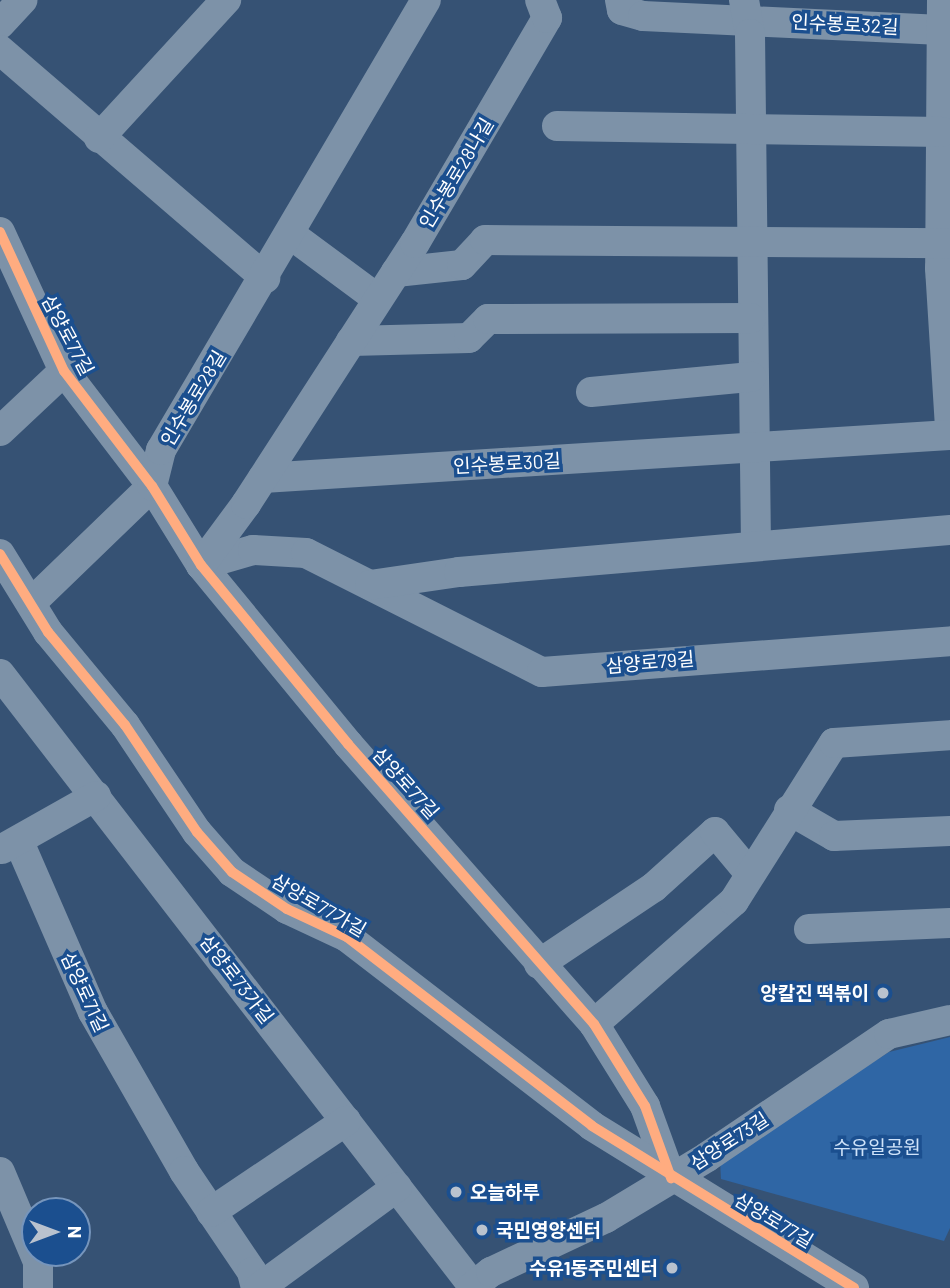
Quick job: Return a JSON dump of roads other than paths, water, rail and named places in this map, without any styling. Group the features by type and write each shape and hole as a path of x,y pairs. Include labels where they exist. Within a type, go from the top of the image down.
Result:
{"street":[{"path":"0,24 22,0"},
{"path":"99,138 226,0"},
{"name":"인수봉로28길","path":"152,486 161,450 265,278 426,0"},
{"name":"인수봉로28나길","path":"201,565 263,478 396,272 547,18 540,0"},
{"name":"인수봉로32길","path":"620,0 622,9 643,16 746,9 942,30"},
{"path":"942,0 942,132 950,425"},
{"path":"746,9 750,131 752,449 756,545"},
{"path":"0,50 99,138 265,278"},
{"path":"556,126 942,132"},
{"name":"삼양로77길","path":"0,232 64,372 152,486 201,565 348,744 594,1024 645,1106 671,1178 853,1288"},
{"path":"290,234 378,299"},
{"path":"396,272 462,265 485,240 751,240 945,244"},
{"path":"351,341 469,338 488,320 751,318"},
{"path":"0,431 64,372"},
{"path":"591,391 751,377"},
{"name":"인수봉로30길","path":"263,478 950,435"},
{"path":"31,603 152,486"},
{"path":"370,585 459,572 950,530"},
{"name":"삼양로79길","path":"201,565 253,550 306,553 542,673 950,641"},
{"name":"삼양로77가길","path":"0,554 48,632 125,725 197,832 232,872 287,909 346,937 592,1126 671,1178"},
{"name":"삼양로73가길","path":"0,674 472,1287"},
{"path":"594,1024 734,901 789,810 834,743 950,735"},
{"name":"삼양로71길","path":"96,796 9,846 132,1086 252,1272 257,1288 397,1187"},
{"path":"789,810 834,835 950,831"},
{"path":"539,964 654,887 715,832 750,873"},
{"path":"809,929 950,923"},
{"name":"삼양로73길","path":"472,1287 491,1272 606,1217 671,1178 889,1034 950,1020"},
{"path":"211,1212 346,1121"},
{"path":"0,1172 38,1262 38,1288"}],"place":[{"name":"앙칼진 떡볶이","path":"883,993"},
{"name":"오늘하루","path":"456,1192"},
{"name":"국민영양센터","path":"482,1230"},
{"name":"수유1동주민센터","path":"672,1268"}],"park label":[{"name":"수유일공원","path":"877,1147"}]}
